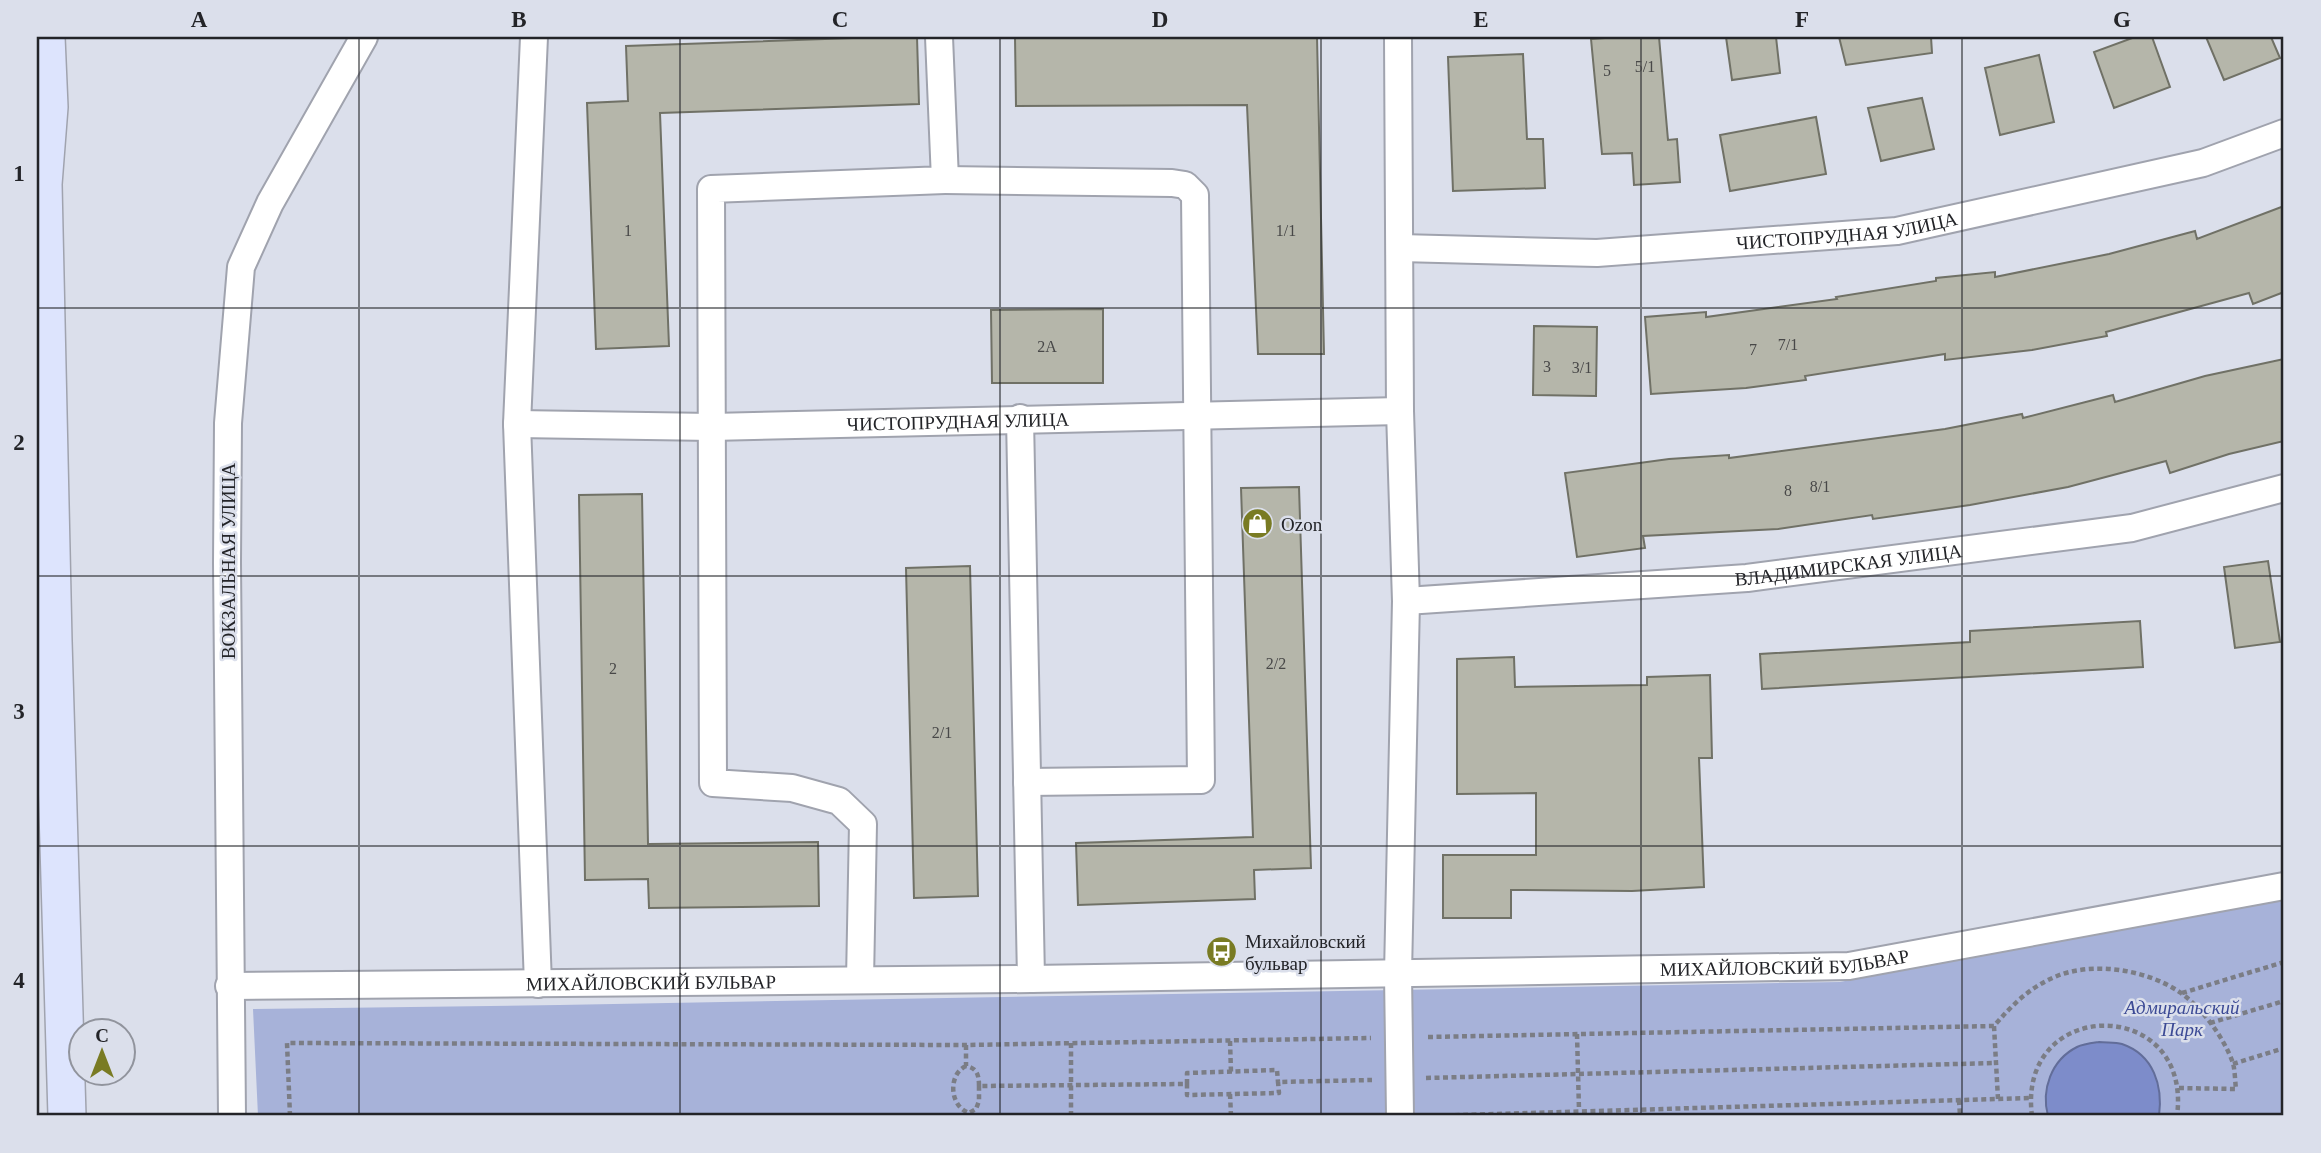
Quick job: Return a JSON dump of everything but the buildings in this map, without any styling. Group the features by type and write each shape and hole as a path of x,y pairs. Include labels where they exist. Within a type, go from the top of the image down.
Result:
{"main road":[{"path":"46,37 49,107 40,175 67,1116"},
{"path":"37,544 53,641"}],"street":[{"name":"ВОКЗАЛЬНАЯ УЛИЦА","path":"232,1116 229,986 228,423 241,267 270,203 364,37"},
{"path":"534,37 517,425 538,984"},
{"path":"939,37 945,180"},
{"path":"1398,37 1399,411 1406,601 1398,974 1400,1116"},
{"name":"ЧИСТОПРУДНАЯ УЛИЦА","path":"1399,248 1597,253 1897,231 2203,163 2284,133"},
{"path":"860,980 863,824 839,801 792,788 713,783 711,189 945,180 1185,185 1195,195 1200,780 1027,782"},
{"name":"ЧИСТОПРУДНАЯ УЛИЦА","path":"517,425 712,427 1399,411"},
{"path":"1020,418 1031,979"},
{"name":"ВЛАДИМИРСКАЯ УЛИЦА","path":"1406,601 1747,578 2132,528 2284,488"},
{"name":"МИХАЙЛОВСКИЙ БУЛЬВАР","path":"229,986 1031,979 1849,966 2284,886"}],"path":[{"path":"2181,993 2284,962"},
{"path":"1998,1099 1994,1026 2014,1002 2035,987 2060,975 2087,969 2116,970 2151,978 2181,993 2210,1023 2233,1064 2236,1089 2178,1088"},
{"path":"2210,1023 2284,1001"},
{"path":"290,1116 287,1043 966,1045 1994,1026"},
{"path":"2032,1116 2030,1098 2034,1073 2047,1051 2067,1035 2091,1026 2116,1026 2140,1034 2161,1049 2174,1071 2178,1088 2177,1116"},
{"path":"1577,1034 1579,1111"},
{"path":"1230,1041 1231,1072"},
{"path":"1071,1043 1071,1116"},
{"path":"966,1045 966,1066"},
{"path":"2233,1064 2284,1048"},
{"path":"1278,1082 1996,1063"},
{"path":"966,1066 973,1067 978,1074 979,1086 976,1110 969,1115 961,1111 955,1103 954,1076 958,1069 966,1066"},
{"path":"1277,1070 1279,1093 1188,1095 1187,1073 1231,1072 1277,1070"},
{"path":"979,1086 1188,1084"},
{"path":"1230,1094 1231,1116"},
{"path":"1421,1116 2030,1098"},
{"path":"1959,1100 1960,1116"}],"green space":[{"name":"Адмиральский Парк","path":"2284,897 2284,1116 258,1116 253,1009 1840,982"}],"shaded area":[{"path":"2099,1042 2122,1044 2133,1049 2149,1064 2157,1083 2159,1116 2048,1116 2047,1086 2055,1068 2077,1047"}],"place":[{"name":"Ozon","path":"1258,524"},
{"name":"Михайловский бульвар","path":"1222,952"}]}
